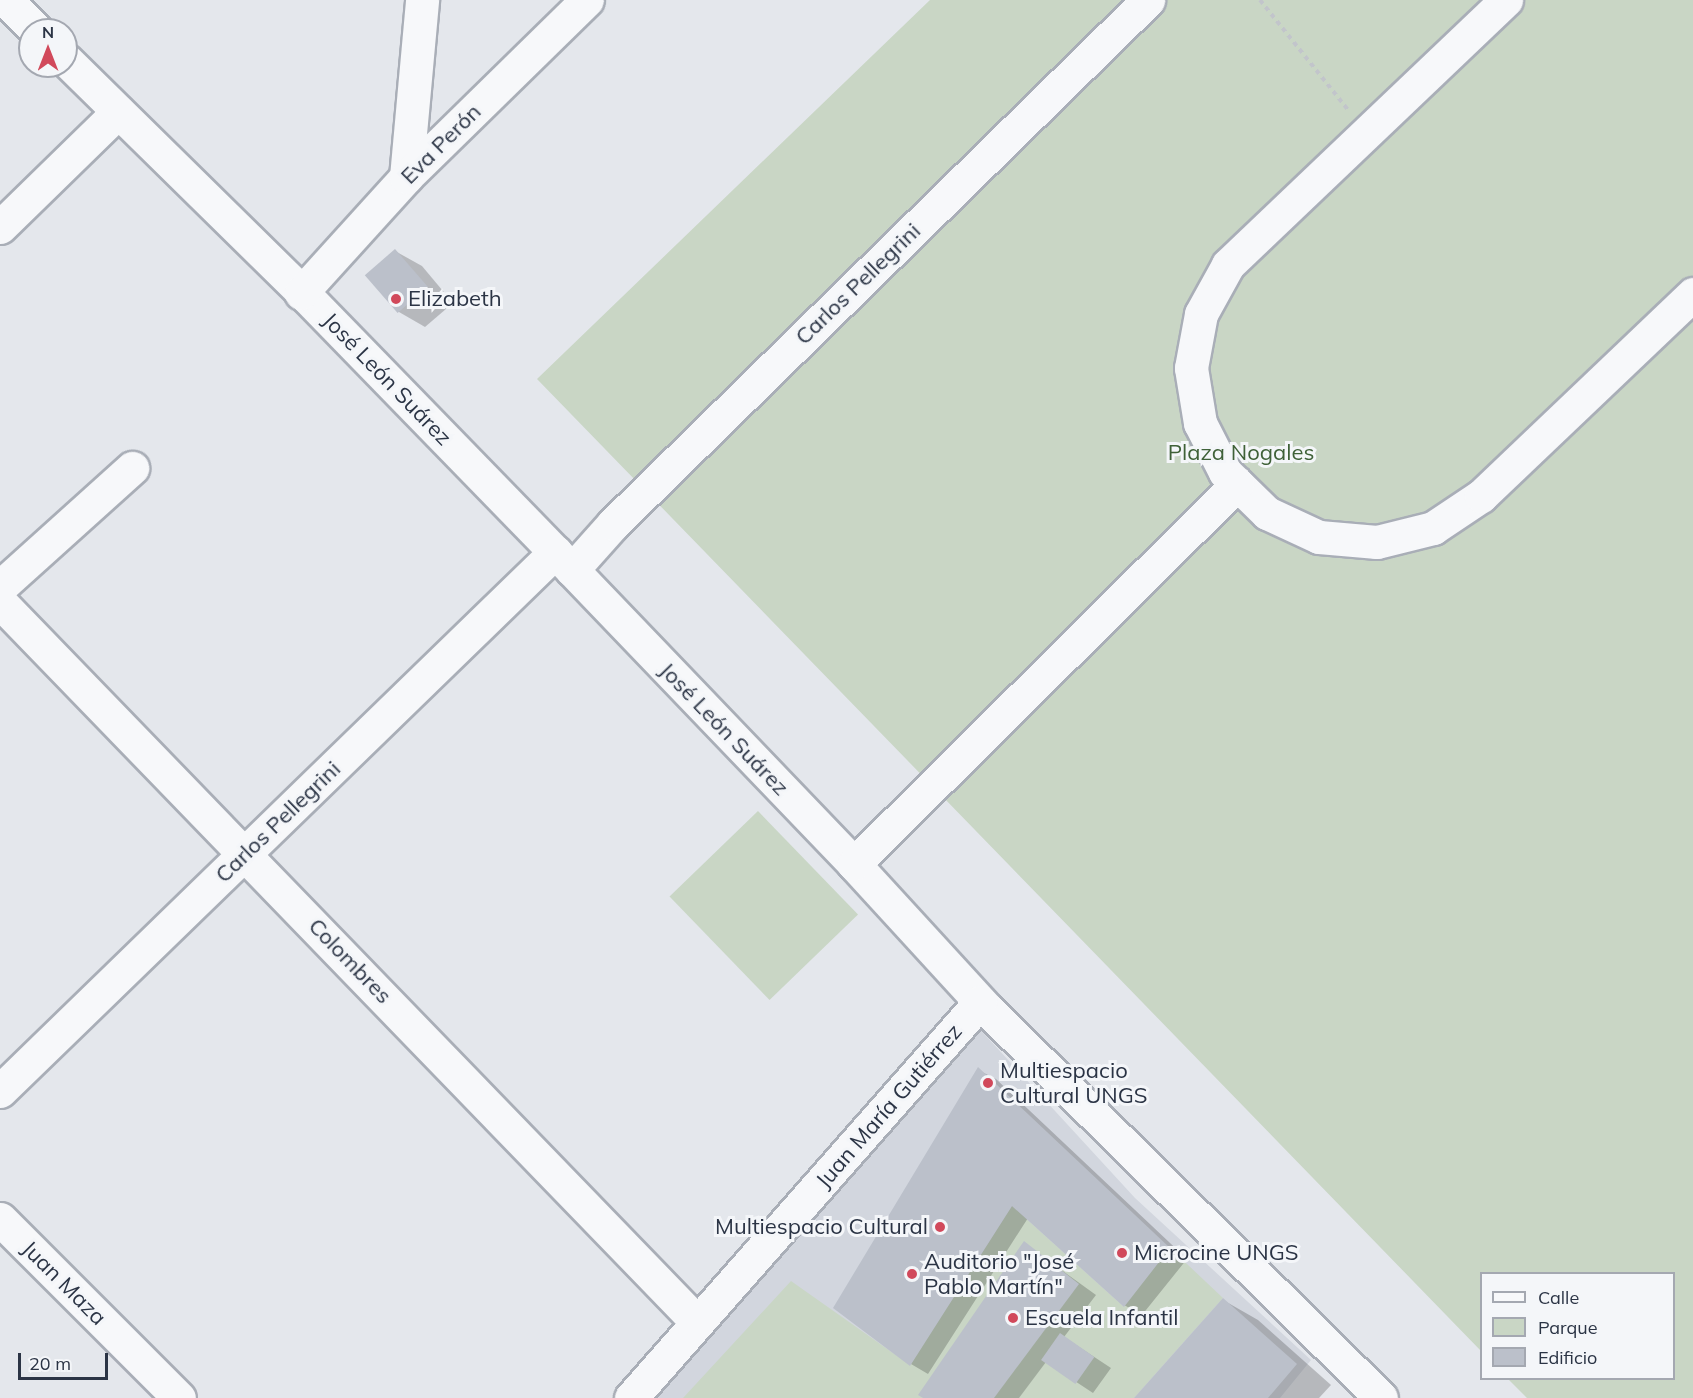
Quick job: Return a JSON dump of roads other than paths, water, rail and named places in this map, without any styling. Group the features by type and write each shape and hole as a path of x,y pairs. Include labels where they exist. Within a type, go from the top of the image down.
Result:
{"street":[{"path":"6,0 24,18"},
{"path":"406,177 422,0"},
{"name":"Eva Perón","path":"302,292 406,177 587,0"},
{"name":"Carlos Pellegrini","path":"0,1091 246,853 563,561 613,524 1148,0"},
{"path":"1506,0 1228,265 1201,314 1191,368 1200,423 1225,472 1267,513 1319,537 1377,542 1433,528 1481,496 1693,294"},
{"name":"José León Suárez","path":"78,72 302,292 563,561 854,864 980,1002 1381,1398"},
{"path":"0,227 118,112"},
{"path":"0,587 132,468"},
{"path":"854,864 1237,484"},
{"name":"Colombres","path":"0,602 246,853 697,1323"},
{"name":"Juan María Gutiérrez","path":"631,1398 980,1002"},
{"name":"Juan Maza","path":"0,1219 179,1398"}],"place":[{"name":"Elizabeth","path":"396,299"},
{"name":"Multiespacio Cultural UNGS","path":"988,1083"},
{"name":"Multiespacio Cultural","path":"940,1227"},
{"name":"Microcine UNGS","path":"1122,1253"},
{"name":"Auditorio \"José Pablo Martín\"","path":"912,1274"},
{"name":"Escuela Infantil","path":"1013,1318"}],"park label":[{"name":"Plaza Nogales","path":"1241,453"}]}
